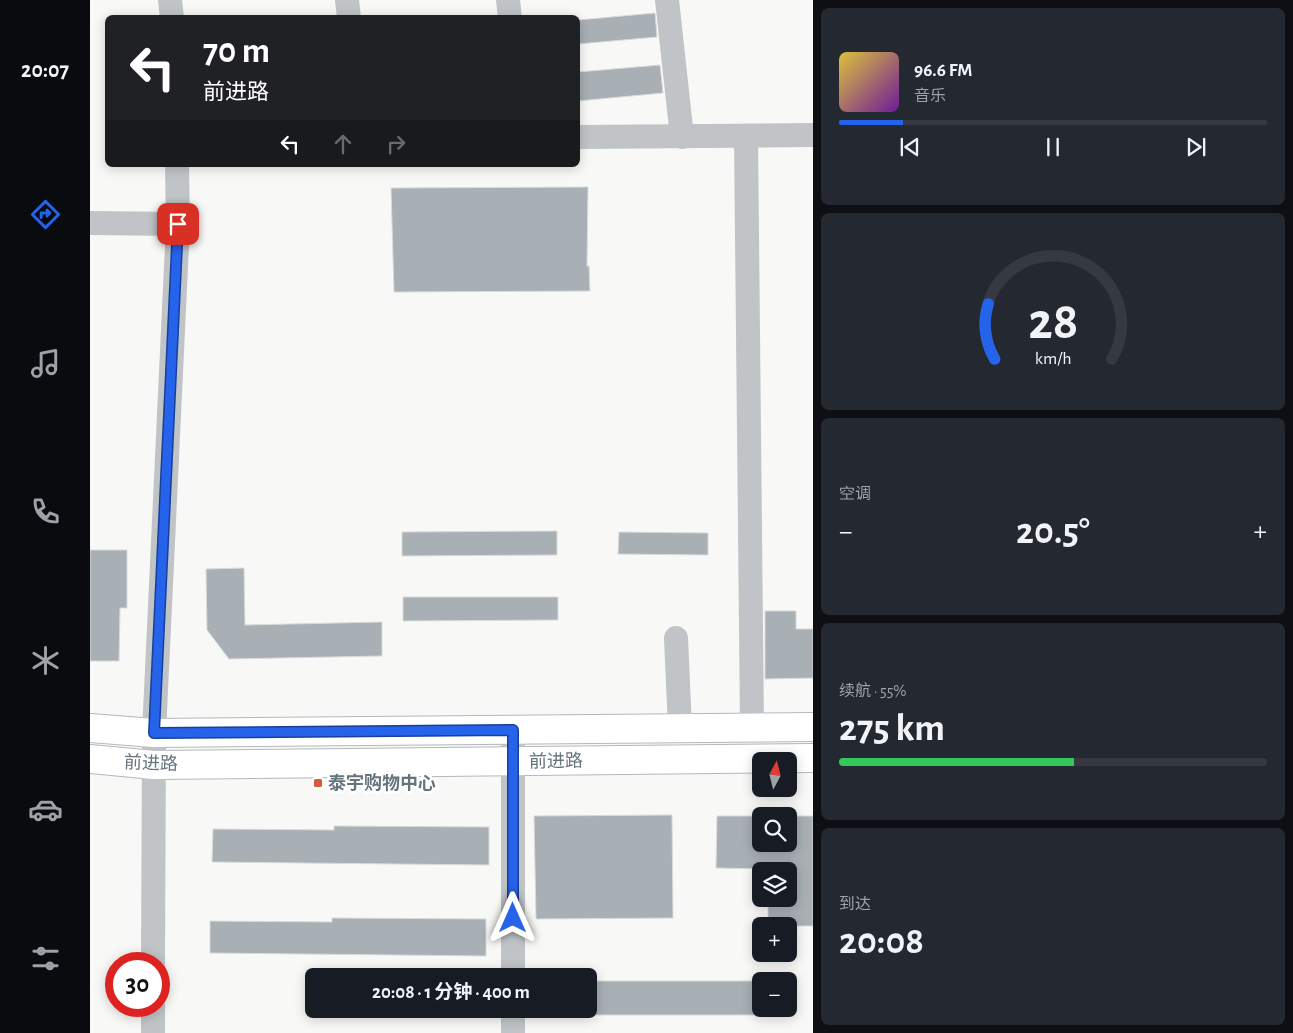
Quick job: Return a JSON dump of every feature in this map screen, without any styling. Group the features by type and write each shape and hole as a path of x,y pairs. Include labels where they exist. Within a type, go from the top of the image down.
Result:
{"main road":[{"name":"前进路","path":"90,728 154,733 813,727"},
{"name":"前进路","path":"90,759 154,765 813,758"}],"street":[{"path":"170,0 172,15"},
{"path":"347,0 349,15"},
{"path":"508,0 510,15"},
{"path":"667,0 682,137"},
{"path":"580,137 813,135"},
{"path":"746,136 752,727"},
{"path":"153,952 154,733 178,224 177,167"},
{"path":"90,223 178,224"},
{"path":"676,638 680,728"},
{"path":"513,730 513,968"},
{"path":"153,1017 153,1033"},
{"path":"513,1018 513,1033"}],"building":[{"path":"655,13 657,37 580,44 580,20"},
{"path":"660,65 663,93 580,101 580,72"},
{"path":"588,187 587,266 589,266 590,291 394,292 391,188"},
{"path":"557,531 557,555 402,556 402,532"},
{"path":"619,532 708,533 708,555 618,554"},
{"path":"90,550 127,550 127,608 120,608 119,661 90,661"},
{"path":"244,568 245,625 382,622 382,656 229,659 207,630 206,569"},
{"path":"403,597 558,597 558,620 403,621"},
{"path":"765,611 796,611 796,629 813,629 813,678 765,679"},
{"path":"672,815 673,918 536,919 534,816"},
{"path":"717,816 752,816 752,852 797,852 797,816 813,816 813,926 797,926 797,917 768,917 768,907 797,907 797,862 752,862 752,869 716,868"},
{"path":"334,826 489,827 489,865 212,862 213,829 334,830"},
{"path":"332,918 486,919 486,956 210,953 210,921 332,922"},
{"path":"597,981 752,981 752,1015 597,1015"}],"place":[{"name":"泰宇购物中心","path":"318,783"}],"route":[{"path":"178,224 154,733 513,730 513,918"}]}
